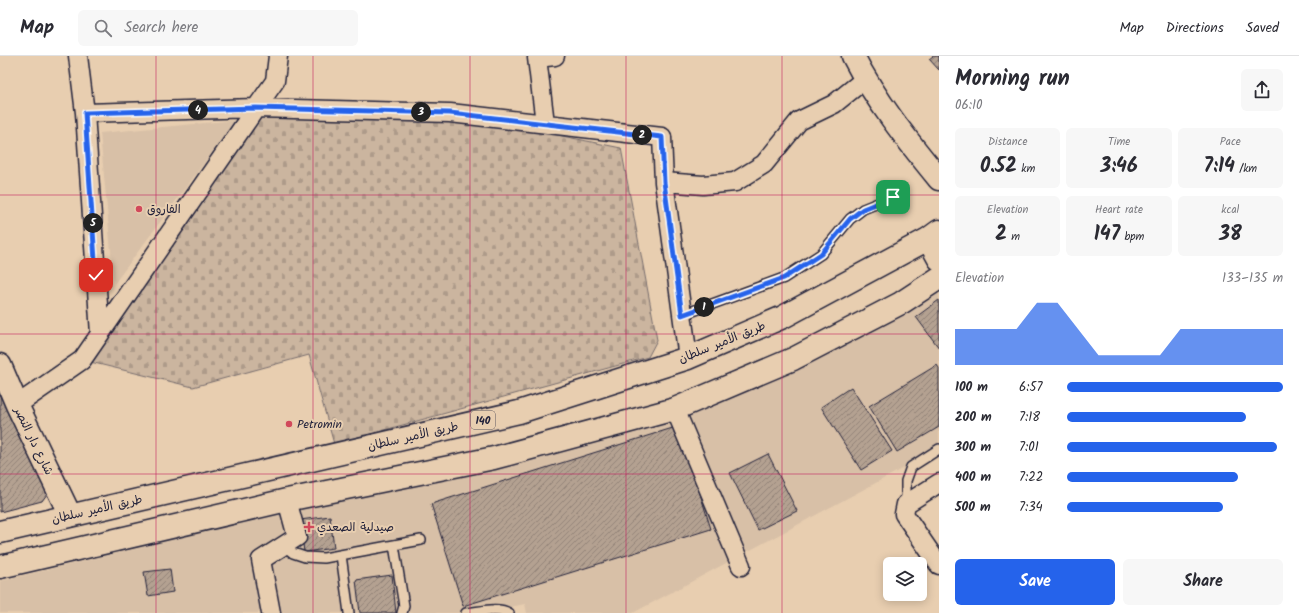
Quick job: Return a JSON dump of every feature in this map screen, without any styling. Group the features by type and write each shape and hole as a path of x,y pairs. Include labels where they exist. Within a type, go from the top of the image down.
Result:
{"main road":[{"path":"853,56 865,79 900,130 939,180"},
{"path":"934,235 939,258"},
{"name":"طريق الأمير سلطان","path":"0,532 519,412 688,358 783,317 934,235"},
{"path":"0,567 288,500 494,458 675,409 793,360 901,303 939,278"},
{"name":"شارع دار النصر","path":"0,365 17,405 70,515"}],"street":[{"path":"78,56 85,113 100,334"},
{"path":"17,405 82,360 275,81 278,56"},
{"path":"545,123 537,58 555,56"},
{"path":"664,182 703,185 735,182 764,164 799,121 834,104 865,79"},
{"path":"85,113 256,108 450,113 662,137 664,182 688,358"},
{"path":"675,409 741,566"},
{"path":"939,483 906,504 904,514 939,565"},
{"path":"272,613 261,560 297,536 288,500"}],"lane":[{"path":"682,315 784,278 821,254 850,219 863,209 893,197"},
{"path":"906,504 906,481 911,467 939,449"},
{"path":"283,545 294,553 305,558 324,558 421,540"},
{"path":"394,545 404,606 402,613"},
{"path":"341,555 349,613"},
{"path":"466,613 505,610 509,613"}],"shaded area":[{"name":"الفاروق","path":"236,120 114,284 100,133"},
{"path":"939,289 939,449 633,613 527,613 525,604 482,613 0,613 0,581 410,483 708,409 916,306"}],"green space":[{"path":"256,108 450,113 621,148 657,340 648,357 334,444 309,355 193,387 82,360"}],"building":[{"path":"933,56 939,56 939,70 929,59"},
{"path":"939,300 939,348 916,317"},
{"path":"937,365 939,368 939,427 897,452 869,406"},
{"path":"851,387 892,451 861,470 821,407"},
{"path":"0,389 50,490 42,501 0,512"},
{"path":"679,426 711,529 463,606 431,504"},
{"path":"768,454 797,511 758,530 730,473"},
{"path":"330,516 334,548 304,552 300,520"},
{"path":"170,569 173,592 148,596 144,572"},
{"path":"392,575 396,613 360,613 356,580"}],"place":[{"name":"الفاروق","path":"139,209"},
{"name":"Petromin","path":"289,424"},
{"name":"صيدلية الصعدي","path":"309,527"}],"route":[{"path":"96,275 85,113 256,108 450,113 662,137 664,182 682,315 784,278 821,254 850,219 863,209 893,197"}]}
